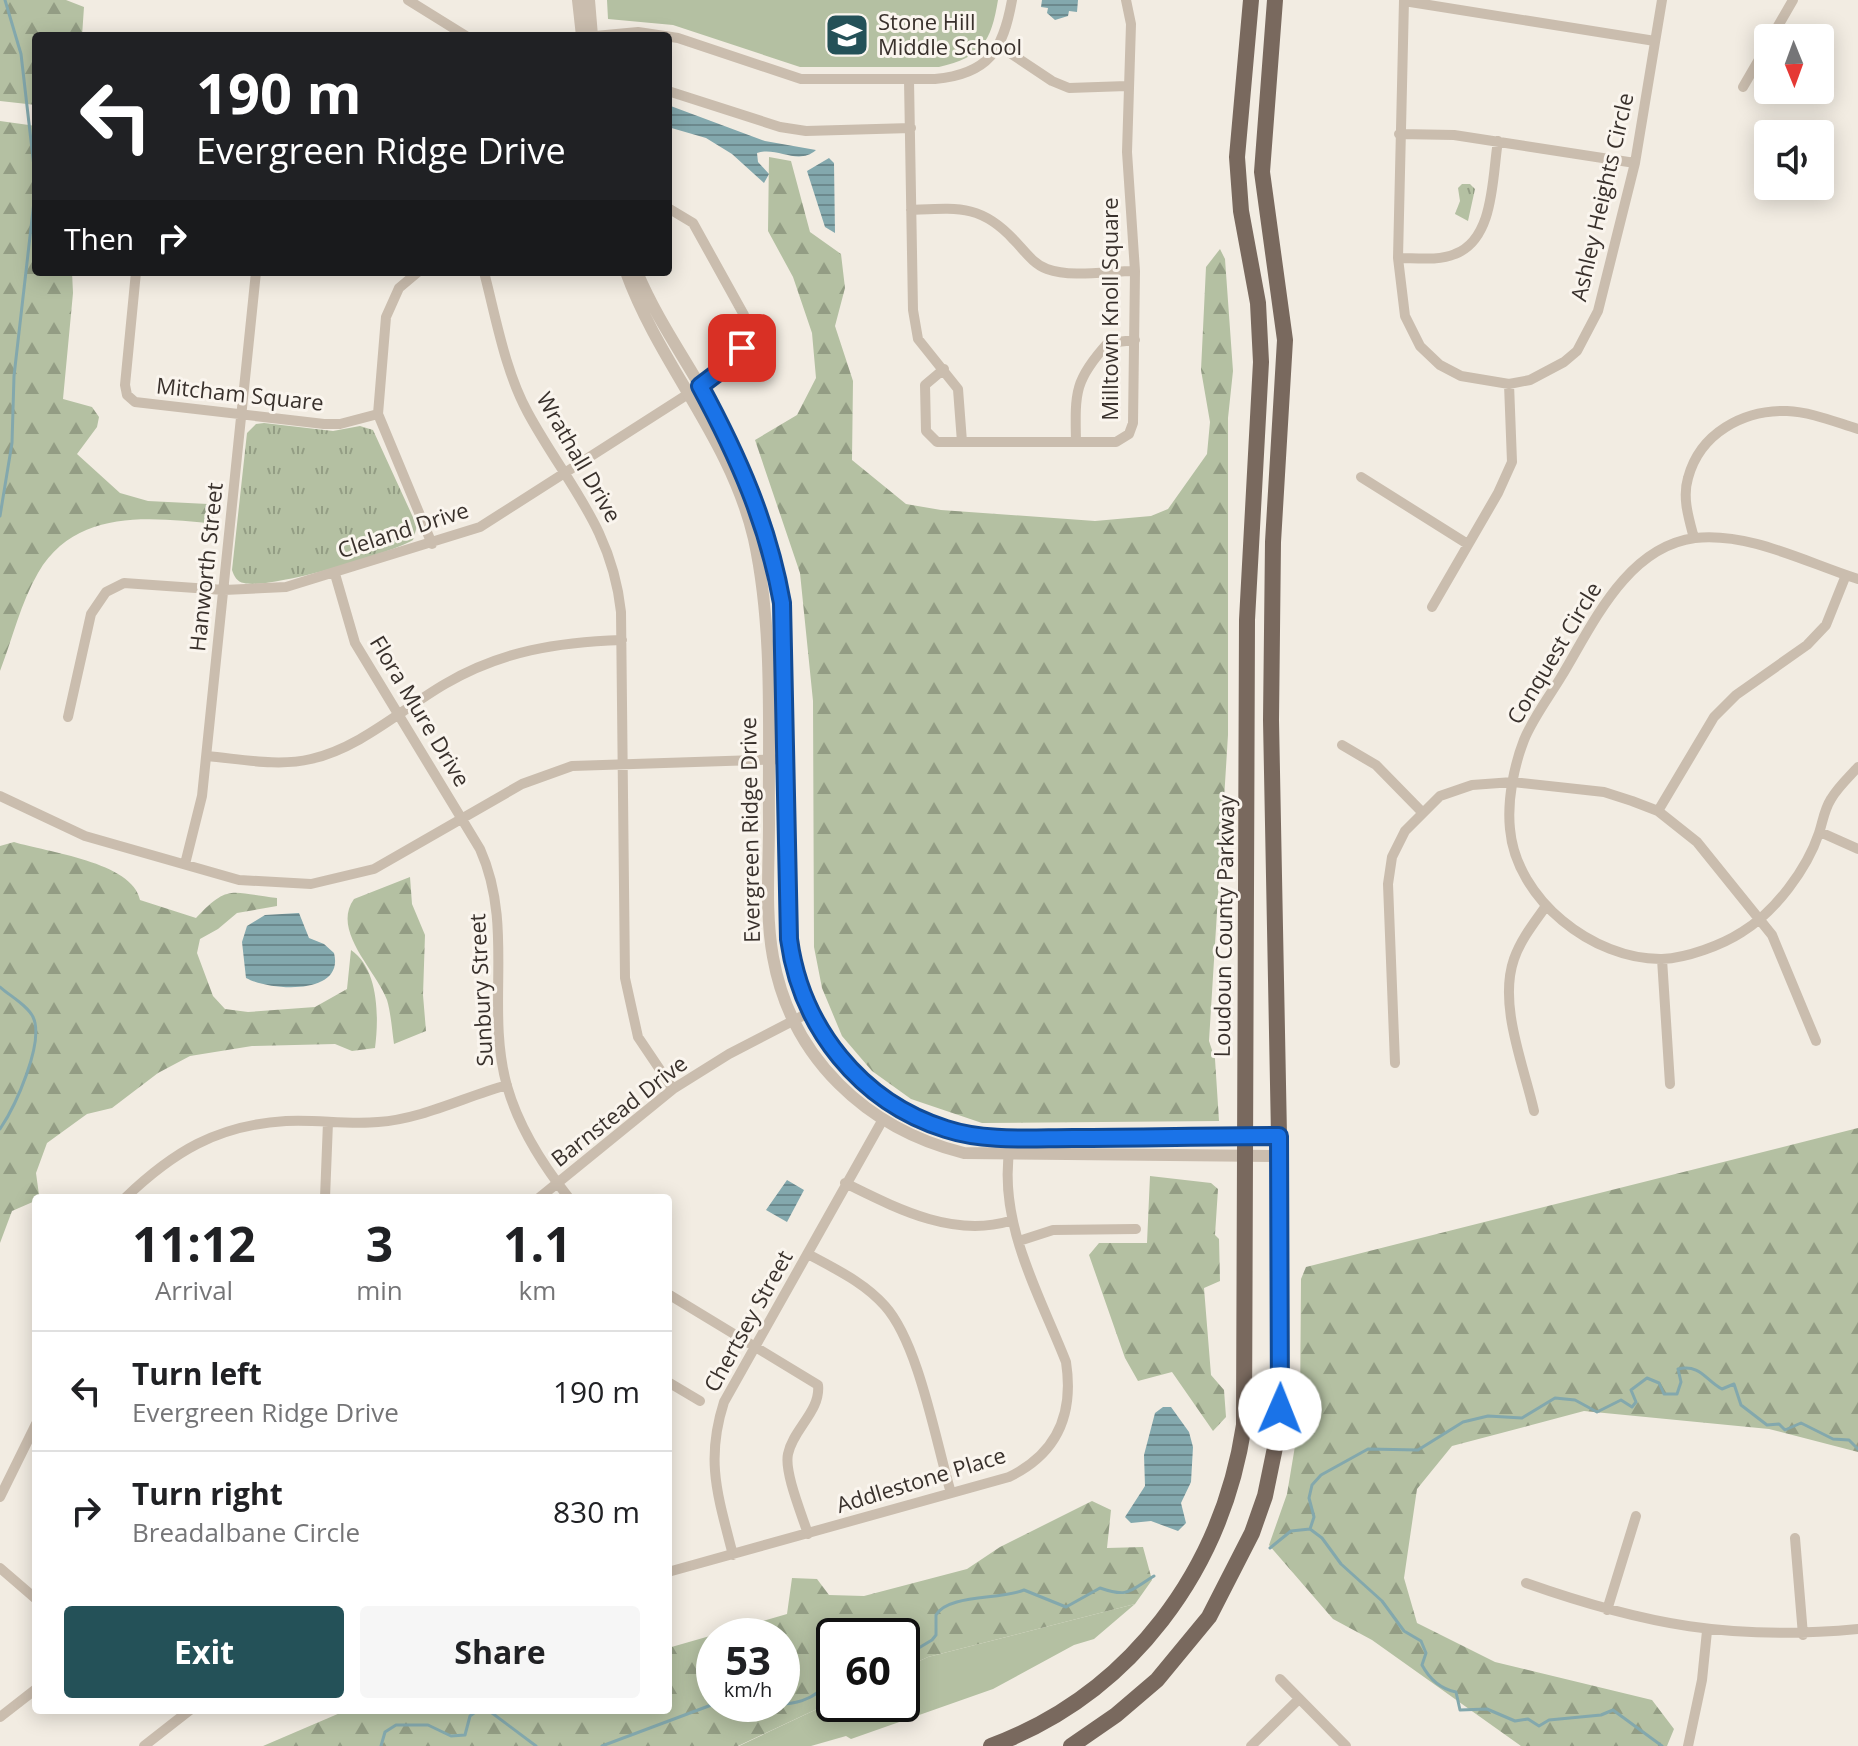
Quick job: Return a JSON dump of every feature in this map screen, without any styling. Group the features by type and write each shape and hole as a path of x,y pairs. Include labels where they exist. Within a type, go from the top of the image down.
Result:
{"main road":[{"name":"Loudoun County Parkway","path":"991,1746 1045,1721 1113,1673 1174,1607 1210,1545 1236,1471 1244,1425 1247,620 1261,362 1258,303 1241,211 1237,157 1251,0"},
{"name":"Loudoun County Parkway","path":"1071,1746 1134,1701 1177,1658 1223,1595 1252,1533 1270,1475 1280,1409 1271,634 1285,340 1262,172 1275,0"}],"street":[{"path":"408,0 460,32"},
{"path":"578,0 582,32"},
{"path":"589,0 593,32"},
{"path":"672,37 801,79 909,80 955,77 973,69 1001,47 1012,0"},
{"name":"Milltown Knoll Square","path":"944,369 925,385 926,431 937,442 1116,442 1129,434 1133,423 1135,271 1127,86 1131,24 1126,0"},
{"path":"1404,0 1655,41"},
{"name":"Ashley Heights Circle","path":"1404,0 1399,134 1400,295 1420,346 1440,365 1461,376 1509,384 1551,371 1577,351 1598,311 1635,163 1662,0"},
{"path":"1779,24 1793,0"},
{"path":"1001,47 1052,81 1069,88 1127,86"},
{"path":"1743,87 1754,68"},
{"path":"909,80 913,310 918,339 958,389 962,442"},
{"path":"672,92 780,127 806,131 911,128"},
{"path":"1399,134 1454,135 1635,163"},
{"path":"1398,258 1454,255 1475,242 1485,223 1498,141"},
{"path":"911,210 953,208 985,214 998,222 1035,263 1047,269 1135,271"},
{"name":"Cleland Drive","path":"68,717 91,614 96,601 106,592 136,581 224,590 286,587 480,527 695,389 733,361 742,348 747,331 744,315 693,223 672,210"},
{"name":"Mitcham Square","path":"136,276 125,385 127,395 143,404 340,424 378,414"},
{"name":"Hanworth Street","path":"185,864 202,796 207,756 256,276"},
{"path":"413,276 399,288 386,317 378,414 432,544"},
{"name":"Wrathall Drive","path":"485,276 519,392 528,413 567,471 609,554 619,594 627,997 638,1037 673,1089"},
{"name":"Evergreen Ridge Drive","path":"628,276 649,323 695,389 733,472 749,516 759,563 766,634 770,939 779,984 793,1021 829,1075 882,1121 937,1146 964,1153 1279,1156"},
{"name":"Evergreen Ridge Drive","path":"639,276 695,389 749,484 778,580 785,635 789,939 795,973 810,1012 850,1070 892,1103 948,1129 1011,1138 1279,1136"},
{"path":"1076,442 1075,398 1084,369 1108,343 1135,340"},
{"path":"1432,607 1466,543 1498,493 1512,462 1509,384"},
{"path":"1694,538 1686,506 1688,478 1714,434 1732,422 1765,413 1789,411 1858,429"},
{"path":"1361,477 1466,543"},
{"name":"Conquest Circle","path":"1858,579 1760,545 1694,538 1664,548 1614,591 1525,736 1513,782 1509,827 1514,853 1546,906 1590,940 1615,950 1662,959 1713,945 1739,934 1760,920 1785,890 1820,832 1823,815 1832,797 1858,767"},
{"name":"Flora Mure Drive","path":"335,574 355,643 462,820"},
{"path":"1658,811 1714,717 1736,695 1807,645 1826,625 1846,575"},
{"path":"207,756 262,761 308,760 349,744 466,672 505,656 569,641 622,640"},
{"path":"1342,745 1376,765 1422,812"},
{"path":"0,796 85,836 253,882 311,884 374,869 522,784 572,766 786,759"},
{"path":"1395,1063 1388,884 1392,857 1405,831 1440,796 1472,785 1513,782 1604,792 1658,811 1697,842 1760,920 1781,953 1816,1041"},
{"name":"Sunbury Street","path":"462,820 493,877 499,910 500,1031 507,1085 520,1122 566,1194"},
{"path":"1820,832 1858,849"},
{"path":"1534,1111 1512,1012 1510,982 1513,961 1524,937 1546,906"},
{"path":"1662,959 1670,1084"},
{"name":"Barnstead Drive","path":"545,1194 673,1089 810,1012"},
{"path":"129,1194 163,1162 211,1135 286,1121 377,1123 411,1117 507,1085"},
{"name":"Chertsey Street","path":"733,1555 713,1478 713,1434 724,1402 754,1345 882,1121"},
{"path":"325,1194 328,1122"},
{"name":"Addlestone Place","path":"672,1571 951,1493 1027,1468 1054,1442 1067,1411 1066,1362 1010,1221 1008,1155 1011,1138"},
{"path":"845,1183 907,1211 963,1227 984,1229 1010,1221"},
{"path":"1019,1241 1053,1230 1136,1229"},
{"path":"808,1254 872,1293 896,1321 908,1346 951,1493"},
{"path":"672,1296 818,1385 818,1397 791,1445 787,1462 808,1534"},
{"path":"672,1384 700,1401"},
{"path":"0,1497 32,1432"},
{"path":"1607,1610 1636,1516"},
{"path":"1795,1538 1803,1635"},
{"path":"0,1568 32,1596"},
{"path":"1526,1583 1607,1610 1707,1631 1803,1635 1858,1629"},
{"path":"1688,1746 1702,1680 1707,1631"},
{"path":"1280,1679 1346,1746"},
{"path":"0,1717 32,1692"},
{"path":"1251,1746 1299,1699"},
{"path":"144,1746 174,1714"}],"green space":[{"path":"0,0 66,0 84,7 82,32 32,32 32,105 0,101"},
{"name":"Stone Hill Middle School","path":"607,0 998,0 992,27 982,46 954,63 939,67 800,67 673,25 608,19"},
{"path":"0,121 32,125 32,276 72,276 63,399 92,407 99,417 97,427 77,454 120,493 148,501 208,504 216,524 142,519 95,527 73,537 54,552 32,584 0,671"},
{"path":"769,157 791,161 810,232 841,254 845,288 835,326 853,381 852,460 906,504 941,510 1095,521 1151,516 1168,509 1207,454 1210,422 1201,370 1206,267 1220,249 1225,259 1233,371 1228,418 1228,735 1209,1041 1215,1059 1219,1121 982,1123 911,1099 872,1071 842,1036 822,988 814,947 813,701 800,573 755,440 797,415 816,378 812,333 793,277 768,231"},
{"path":"1462,184 1470,184 1475,189 1468,221 1455,214 1460,201 1458,188"},
{"path":"256,424 333,431 360,426 373,430 417,526 413,540 356,562 302,576 257,584 238,580 232,570 247,433"},
{"path":"14,842 86,860 122,876 134,887 140,900 196,918 216,899 232,893 277,898 277,906 237,913 200,939 197,953 213,996 225,1009 248,1012 315,1007 347,989 351,950 360,958 372,981 377,1009 375,1048 352,1051 335,1044 252,1046 190,1056 158,1073 112,1108 87,1114 47,1143 36,1173 39,1194 32,1194 32,1202 12,1211 0,1243 0,846"},
{"path":"410,877 412,904 425,935 423,995 426,1031 394,1044 387,1000 351,937 348,911 354,899"},
{"path":"1858,1128 1858,1452 1769,1429 1584,1411 1452,1446 1417,1489 1404,1578 1417,1623 1495,1662 1652,1700 1674,1729 1667,1746 1521,1746 1372,1640 1333,1619 1269,1545 1287,1494 1300,1416 1301,1279 1306,1267"},
{"path":"1150,1176 1211,1183 1218,1189 1215,1235 1219,1239 1220,1281 1204,1288 1211,1375 1224,1390 1226,1417 1213,1431 1172,1372 1138,1381 1125,1358 1089,1255 1099,1243 1147,1243"},
{"path":"1092,1501 1111,1510 1107,1548 1143,1547 1152,1580 1135,1604 920,1661 920,1618 816,1618 816,1709 800,1717 800,1618 773,1618 787,1614 792,1578 817,1579 829,1595 864,1596 967,1569 1000,1547"},
{"path":"1135,1604 1094,1639 1074,1645 993,1689 920,1715 920,1661"},
{"path":"696,1640 696,1722 789,1722 738,1746 263,1746 338,1714 672,1714 672,1647"},
{"path":"816,1710 816,1722 899,1722 851,1739 846,1736 811,1746 739,1746 790,1722 800,1722 800,1717"}],"water":[{"path":"1042,0 1078,0 1077,12 1069,11 1068,16 1055,20 1047,13 1048,8 1041,7"},
{"path":"672,106 765,141 816,150 802,156 757,153 758,162 769,174 764,183 732,154 706,138 672,128"},
{"path":"829,158 834,163 835,233 825,227 807,171"},
{"path":"299,913 309,938 324,944 334,953 334,967 328,977 317,983 287,987 271,986 246,978 242,942 247,926 265,915"},
{"path":"787,1180 804,1190 787,1222 766,1210"},
{"path":"1163,1407 1171,1407 1189,1432 1193,1447 1191,1482 1181,1503 1186,1523 1178,1531 1151,1521 1131,1523 1125,1517 1145,1486 1144,1455 1155,1413"}],"waterway":[{"path":"5,0 21,54 32,149"},
{"path":"0,516 12,443 14,376 32,219"},
{"path":"0,987 27,1009 36,1028 27,1074 0,1129"},
{"path":"1270,1548 1291,1531 1310,1529 1314,1517 1309,1498 1312,1485 1321,1475 1368,1449 1418,1450 1463,1422 1488,1416 1522,1418 1555,1398 1575,1400 1597,1412 1621,1400 1632,1407 1636,1402 1631,1390 1647,1378 1659,1383 1664,1394 1677,1394 1681,1382 1678,1369 1698,1371 1722,1389 1734,1384 1741,1405 1767,1425 1779,1424 1785,1430 1801,1423 1833,1439 1849,1440 1858,1449"},
{"path":"1310,1529 1322,1538 1341,1564 1382,1601 1404,1631 1421,1641 1426,1653 1422,1665 1436,1683 1456,1692 1460,1710 1487,1709 1515,1721 1528,1719 1539,1726 1549,1720 1601,1715 1613,1710 1662,1746"},
{"path":"920,1647 936,1635 936,1615 942,1608 963,1600 1024,1590 1066,1607 1100,1588 1123,1593 1154,1576"},
{"path":"800,1701 816,1694"},
{"path":"602,1746 696,1711"},
{"path":"381,1746 385,1732 396,1725 428,1725 451,1736 465,1735 473,1714"},
{"path":"493,1714 536,1746"}],"place":[{"name":"Stone Hill Middle School","path":"847,35"}],"route":[{"path":"742,348 733,361 700,386 749,484 778,580 786,646 789,939 795,973 810,1012 835,1053 874,1091 910,1114 966,1134 1011,1138 1279,1136 1280,1409"}]}
